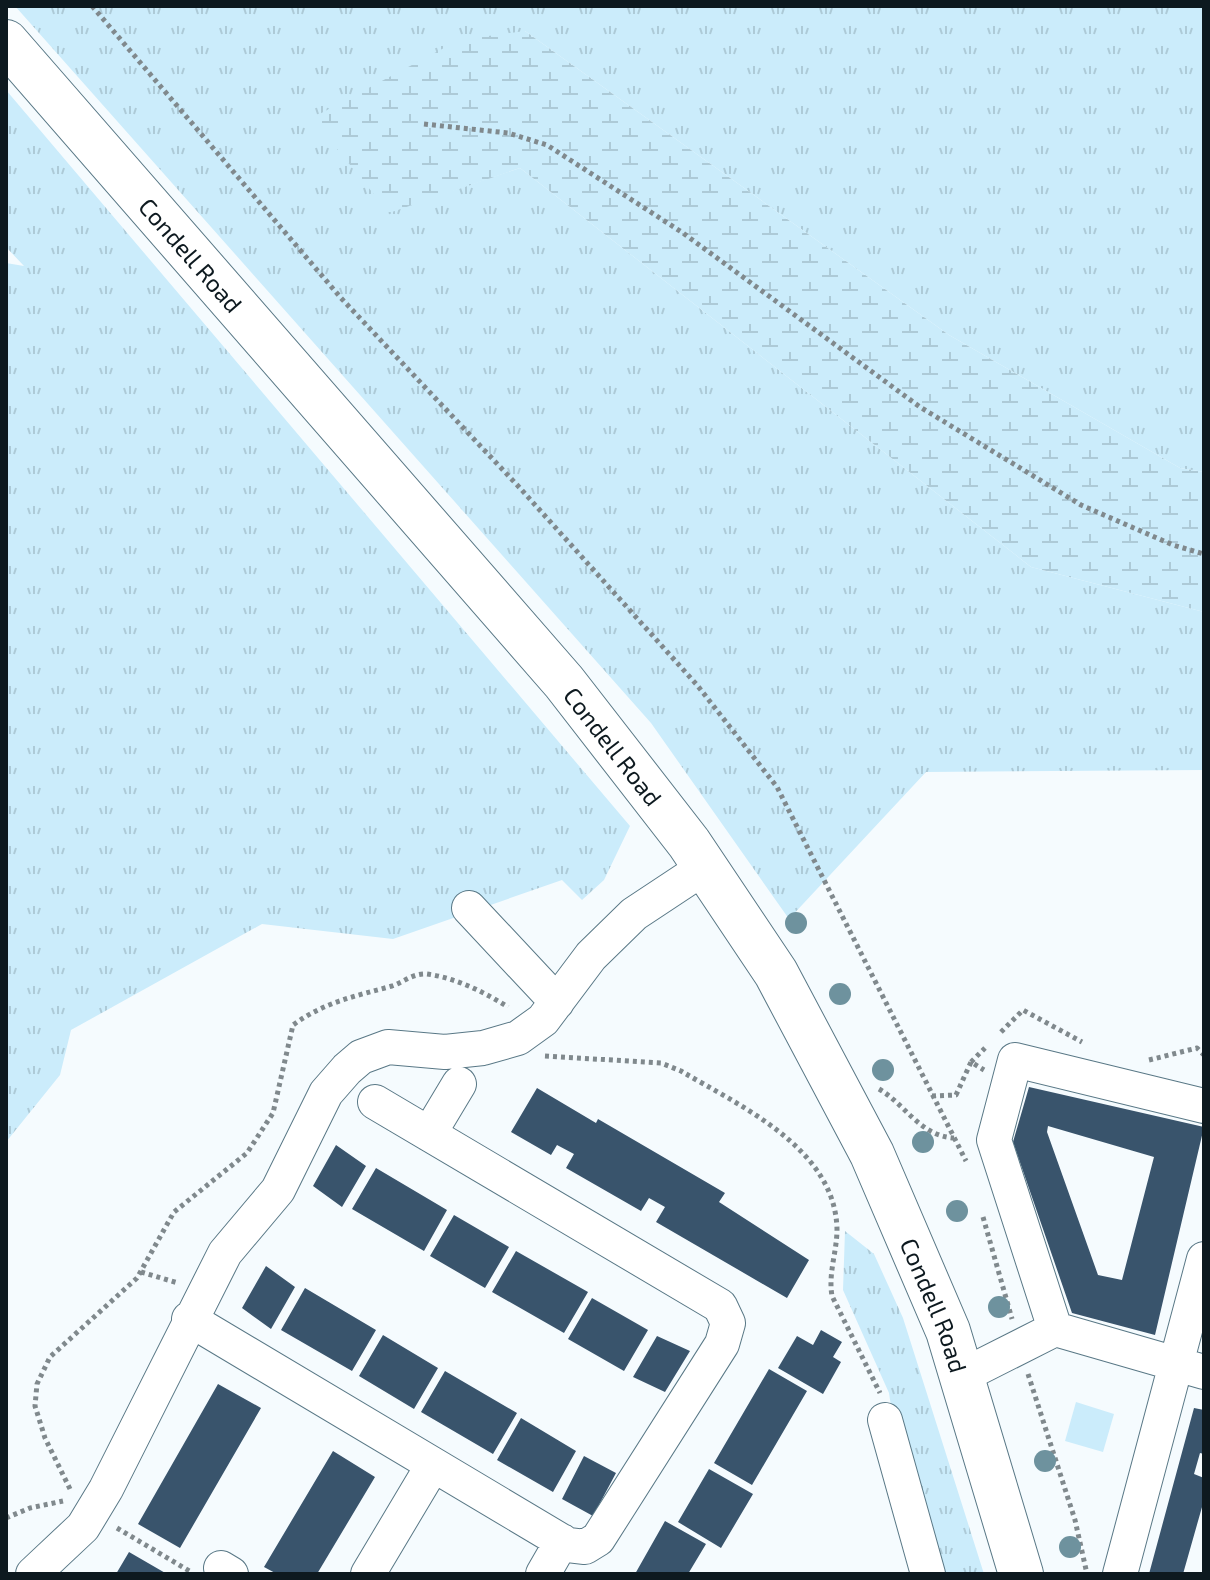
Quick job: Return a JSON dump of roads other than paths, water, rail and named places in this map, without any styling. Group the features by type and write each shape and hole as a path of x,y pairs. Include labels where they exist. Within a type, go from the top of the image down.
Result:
{"main road":[{"name":"Condell Road","path":"6,42 564,682 705,867 776,973 872,1154 948,1331 1021,1574"}],"street":[{"path":"33,1574 83,1527 88,1509 106,1489 189,1319 225,1253 278,1190 326,1093 347,1069 361,1057 388,1047 445,1052 518,1038 557,1002 591,956 634,914 705,867"},
{"path":"469,908 557,1002"},
{"path":"1055,1329 994,1140 1015,1060 1204,1106"},
{"path":"429,1134 459,1084"},
{"path":"189,1319 562,1541 585,1547 598,1539 722,1344 728,1323 720,1306 375,1102"},
{"path":"1120,1574 1191,1369 1204,1259"},
{"path":"962,1376 1055,1329 1191,1369"},
{"path":"885,1420 928,1574"},
{"path":"368,1574 433,1465"},
{"path":"543,1574 562,1541"}]}
